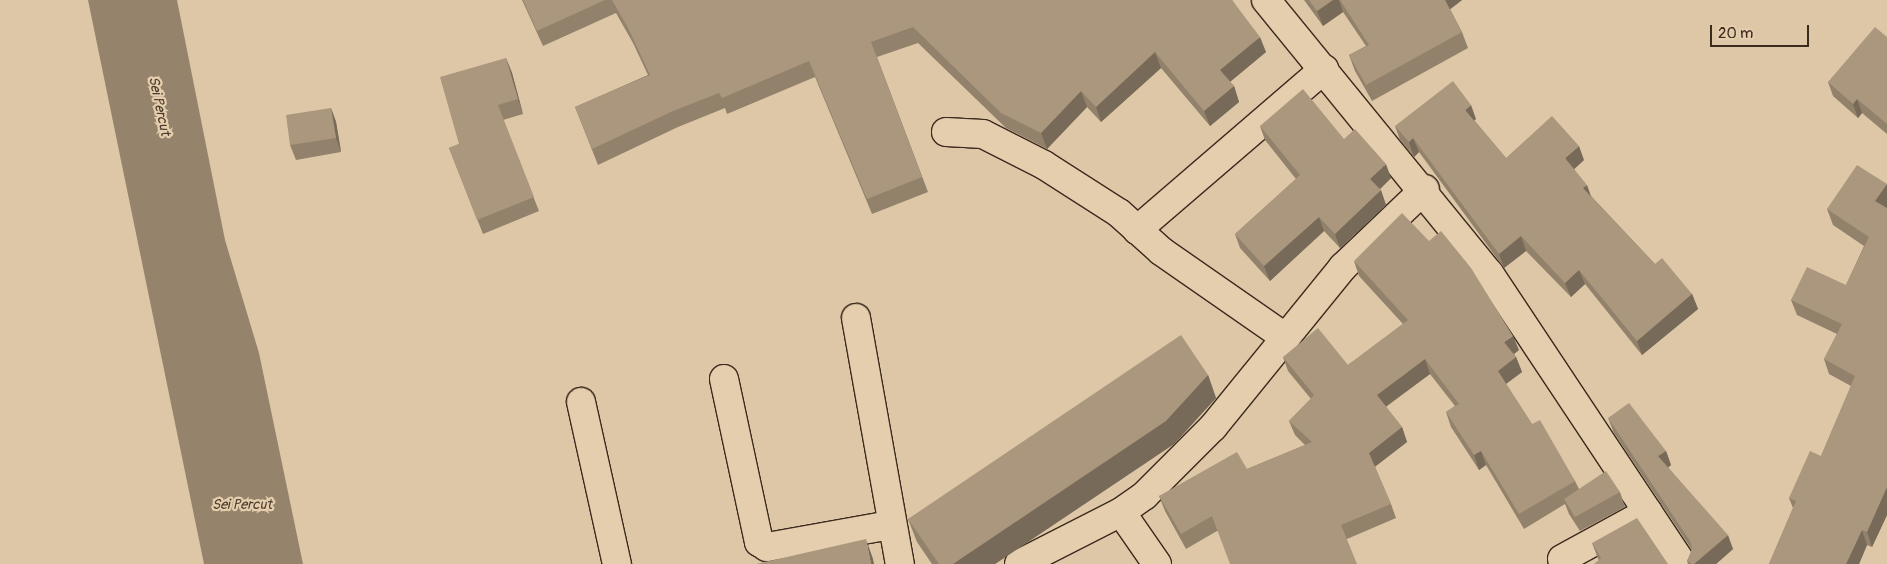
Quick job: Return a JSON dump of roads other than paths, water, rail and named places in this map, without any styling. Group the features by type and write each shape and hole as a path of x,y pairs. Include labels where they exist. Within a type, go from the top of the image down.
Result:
{"street":[{"path":"1266,0 1425,189 1545,352 1682,564"},
{"path":"1137,230 1324,69"},
{"path":"946,132 983,134 1005,142 1119,213 1137,230 1286,338"},
{"path":"1019,564 1121,512 1145,495 1213,427 1343,267 1425,189"},
{"path":"856,318 890,525 900,564"},
{"path":"724,379 759,542 767,547 890,525"},
{"path":"581,402 617,564"},
{"path":"1121,512 1157,564"},
{"path":"1562,559 1648,512"}],"water":[{"name":"Sei Percut","path":"88,0 177,0 225,240 259,353 303,564 204,564"}]}
